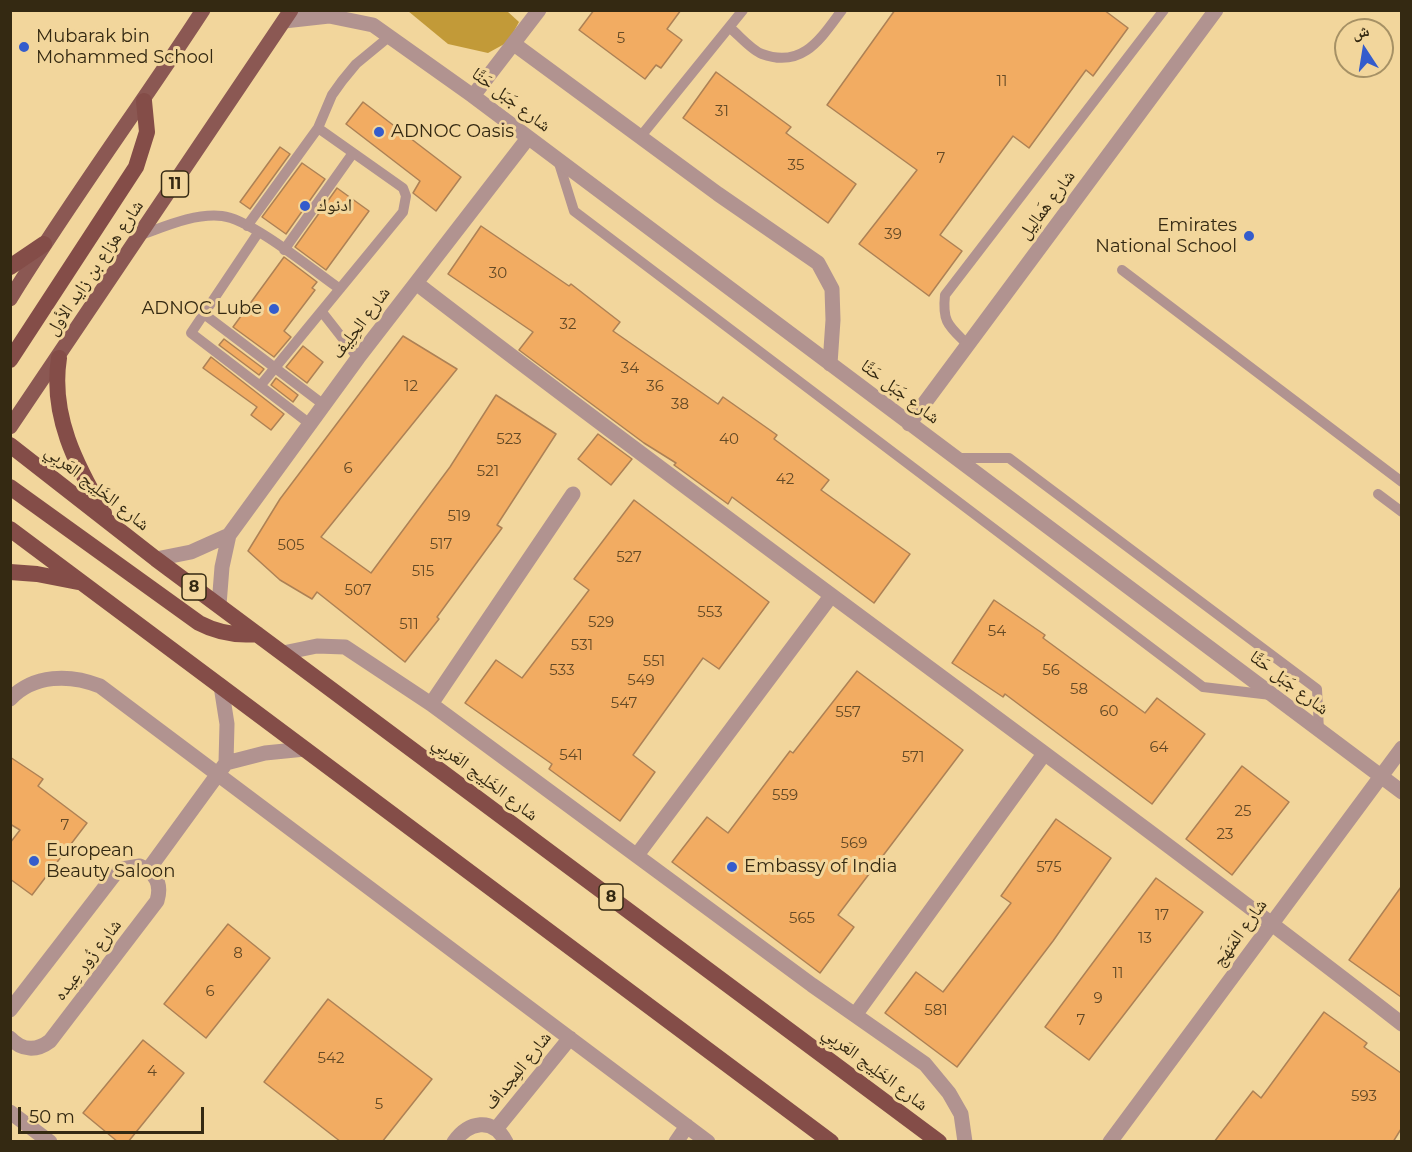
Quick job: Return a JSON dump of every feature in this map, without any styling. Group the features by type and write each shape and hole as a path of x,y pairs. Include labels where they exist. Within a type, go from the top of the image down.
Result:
{"highway":[{"path":"10,360 136,168 147,132 144,101"},
{"path":"10,267 44,244"},
{"path":"59,358 57,396 64,432 107,519"},
{"name":"شارع الخَلِيج العَربِي","path":"10,445 156,559 939,1142"},
{"path":"10,487 199,623 212,630 234,635 257,634"},
{"path":"10,529 831,1142"},
{"path":"10,572 37,574 83,583"}],"main road":[{"path":"10,299 44,244 144,101 203,10"},
{"name":"شارع هزاع بن زايد الأول","path":"10,427 59,358 288,16"}],"street":[{"name":"شارع جَبَل حَتَّا","path":"364,10 373,25"},
{"path":"473,96 539,10"},
{"name":"شارع هَمالِيل","path":"909,424 1216,10"},
{"name":"شارع جَبَل حَتَّا","path":"288,16 329,16 373,25 390,36 558,159 1401,792"},
{"path":"514,44 718,194 818,263 832,289 833,320 830,364"},
{"name":"شارع الحِلِيف","path":"219,605 222,567 229,535 358,358 528,138"},
{"path":"416,283 628,446 1272,923 1401,1024"},
{"path":"431,704 573,494"},
{"name":"شارع الحِلِيف","path":"156,559 191,552 229,535"},
{"path":"637,855 831,596"},
{"path":"283,653 317,646 345,647 431,704 925,1064 949,1093 961,1114 965,1142"},
{"path":"10,699 26,687 55,678 86,680 112,695 222,768 708,1142"},
{"path":"148,870 222,768 227,724 221,686"},
{"name":"شارع المَنهَج","path":"1110,1142 1401,748"},
{"path":"222,768 265,753 305,749"},
{"name":"شارع الخَلِيج العَربِي","path":"855,1015 1044,754"},
{"name":"شارع زُور عِيده","path":"10,1010 115,874 131,866 148,870 159,884 157,901 50,1041 33,1049 12,1044"},
{"name":"شارع المِجداف","path":"496,1129 570,1038"},
{"path":"10,1112 50,1142"},
{"name":"شارع المِجداف","path":"453,1142 472,1125 489,1125 496,1129 506,1142"},
{"path":"676,1142 687,1126"}],"lane":[{"path":"641,136 743,10"},
{"path":"729,27 761,54 784,57 807,53 842,10"},
{"path":"968,345 947,325 943,313 945,295 1164,10"},
{"path":"247,225 318,128 332,95 356,64 390,36"},
{"path":"260,386 403,212 406,196 403,188 318,128"},
{"path":"284,250 353,153"},
{"path":"558,159 574,212 1203,687 1272,695"},
{"path":"141,235 174,222 223,216 247,225 340,289"},
{"path":"258,233 191,333 310,424"},
{"path":"1122,270 1401,482"},
{"path":"322,312 358,358"},
{"path":"204,314 324,405"},
{"path":"956,458 1009,458 1317,689 1319,731"},
{"path":"1378,494 1401,512"}],"shaded area":[{"path":"408,11 507,11 519,22 508,42 488,53 448,44"}],"building":[{"path":"594,10 681,10 667,29 682,40 661,68 656,65 645,79 579,30"},
{"path":"895,10 1104,10 1128,28 1093,76 1086,70 1029,148 1013,136 940,235 962,251 929,296 859,244 917,170 827,105"},
{"path":"716,72 791,127 786,133 856,184 828,223 683,118"},
{"path":"363,102 461,177 436,211 413,193 420,181 346,124"},
{"path":"280,147 290,154 250,209 240,202"},
{"path":"302,163 325,179 286,234 262,217"},
{"path":"337,188 369,211 326,270 295,247"},
{"path":"481,226 569,286 571,284 620,322 613,331 718,404 723,397 777,435 774,439 829,480 821,490 910,554 874,603 732,497 728,504 674,465 676,463 644,443 519,350 533,332 448,274"},
{"name":"ADNOC Lube","path":"284,257 317,282 312,288 315,290 284,331 291,337 274,357 233,327"},
{"path":"403,336 457,369 321,537 371,573 450,467 496,395 556,434 497,525 502,528 437,617 439,619 405,662 317,592 312,599 280,580 248,551 280,499"},
{"path":"224,339 264,369 259,375 219,345"},
{"path":"303,346 323,362 307,383 286,367"},
{"path":"211,357 284,414 271,430 251,415 257,407 203,368"},
{"path":"276,378 298,395 293,402 271,385"},
{"path":"598,434 632,459 611,485 578,459"},
{"path":"634,500 769,602 719,669 703,658 633,755 655,772 620,821 549,769 552,764 465,703 496,660 522,678 589,590 574,579"},
{"path":"994,600 1045,635 1043,638 1145,713 1157,698 1205,734 1152,804 1005,694 1003,697 952,663"},
{"path":"857,671 963,750 838,915 854,927 820,973 672,862 707,817 728,833 790,751 793,753"},
{"name":"European Beauty Saloon","path":"10,757 43,779 38,786 87,823 32,895 10,879 10,843 20,830 10,824"},
{"path":"1242,766 1289,802 1232,875 1186,839"},
{"path":"1056,819 1111,858 1053,941 957,1067 885,1013 916,972 943,992 1011,903 1001,896"},
{"path":"1156,878 1203,912 1089,1060 1045,1027"},
{"path":"1401,887 1401,997 1349,960"},
{"path":"228,924 270,958 206,1038 164,1004"},
{"path":"328,999 432,1079 382,1142 341,1142 264,1082"},
{"path":"1324,1012 1367,1043 1364,1047 1401,1073 1401,1129 1393,1142 1214,1142 1253,1091 1261,1098"},
{"path":"143,1040 184,1073 128,1142 118,1142 83,1113"}],"place":[{"name":"Mubarak bin Mohammed School","path":"24,47"},
{"name":"ADNOC Oasis","path":"379,132"},
{"name":"ادنوك","path":"305,206"},
{"name":"Emirates National School","path":"1249,236"},
{"name":"ADNOC Lube","path":"274,309"},
{"name":"European Beauty Saloon","path":"34,861"},
{"name":"Embassy of India","path":"732,867"}]}
